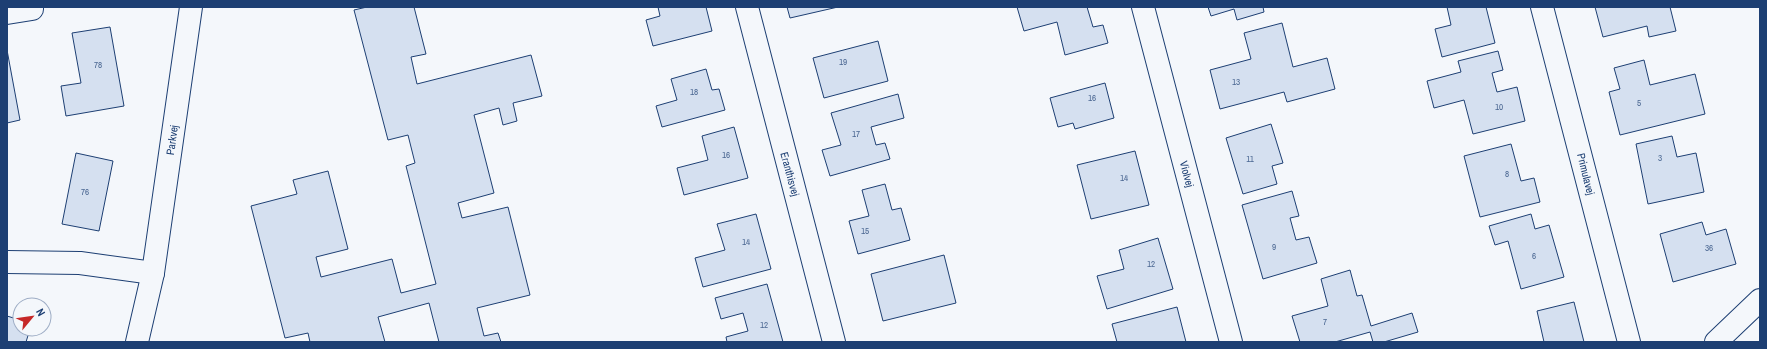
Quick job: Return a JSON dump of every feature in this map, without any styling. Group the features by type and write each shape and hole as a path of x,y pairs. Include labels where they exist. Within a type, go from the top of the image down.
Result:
{"street":[{"name":"Parkvej","path":"137,342 153,273 191,7"},
{"name":"Eranthisvej","path":"747,7 834,342"},
{"name":"Violvej","path":"1143,7 1231,342"},
{"name":"Primulavej","path":"1542,7 1629,342"},
{"path":"7,13 32,9"},
{"path":"7,262 80,262 153,273"},
{"path":"1716,342 1760,300"}],"building":[{"path":"367,7 414,7 426,54 411,57 417,84 531,55 542,96 513,103 517,121 503,125 499,108 474,115 494,193 458,203 462,218 508,207 530,295 477,308 484,336 498,333 501,342 439,342 429,303 378,317 385,342 310,342 308,333 285,338 251,206 297,194 293,180 328,171 348,249 316,257 321,277 392,259 401,293 436,284 406,166 415,163 408,135 388,140 354,10"},
{"path":"658,7 706,7 712,31 653,46 646,20 660,16"},
{"path":"787,7 838,7 790,18"},
{"path":"1017,7 1087,7 1093,27 1103,25 1108,43 1065,55 1057,22 1024,31"},
{"path":"1208,7 1263,7 1264,12 1237,20 1234,9 1211,16"},
{"path":"1447,7 1486,7 1495,43 1442,57 1435,29 1451,25"},
{"path":"1595,7 1670,7 1676,31 1649,37 1647,26 1603,37"},
{"path":"1282,23 1293,67 1327,58 1335,89 1287,102 1284,92 1220,109 1210,70 1251,59 1244,33"},
{"path":"110,27 124,106 66,116 61,86 81,83 72,33"},
{"path":"878,41 888,81 824,98 813,58"},
{"path":"7,50 20,120 7,123"},
{"path":"1498,51 1503,70 1492,73 1497,92 1517,87 1525,121 1473,134 1464,100 1434,108 1427,81 1461,72 1458,61"},
{"path":"1644,60 1650,85 1695,74 1705,114 1620,135 1609,92 1620,89 1614,68"},
{"path":"706,69 712,90 719,89 725,110 662,127 656,106 677,100 671,79"},
{"path":"1105,83 1114,118 1075,129 1073,123 1058,127 1050,98"},
{"path":"898,94 904,118 871,127 876,145 885,143 890,159 830,176 822,150 841,145 831,113"},
{"path":"1271,124 1283,163 1272,166 1277,184 1243,194 1226,138"},
{"path":"734,127 748,178 684,195 677,168 708,160 702,136"},
{"path":"1672,136 1677,157 1696,153 1704,192 1648,204 1636,144"},
{"path":"1511,144 1521,181 1534,178 1540,202 1480,217 1464,156"},
{"path":"1135,151 1149,205 1091,219 1077,165"},
{"path":"76,153 113,161 99,231 62,224"},
{"path":"885,184 892,210 901,208 910,240 858,254 849,221 869,216 862,190"},
{"path":"1292,191 1299,216 1290,218 1296,240 1309,237 1317,263 1263,279 1242,205"},
{"path":"756,214 771,269 703,287 695,258 725,250 717,224"},
{"path":"1531,214 1535,229 1549,225 1564,277 1521,289 1508,241 1495,245 1489,226"},
{"path":"1702,222 1706,235 1726,229 1736,264 1673,282 1660,234"},
{"path":"1158,238 1173,289 1107,309 1097,276 1124,269 1119,250"},
{"path":"944,255 956,303 883,321 871,274"},
{"path":"1350,270 1357,296 1362,295 1371,326 1412,313 1418,332 1384,342 1373,342 1370,332 1335,342 1300,342 1292,316 1328,306 1321,279"},
{"path":"767,284 783,342 727,342 726,337 748,331 743,313 721,319 715,298"},
{"path":"1574,302 1584,342 1544,342 1537,311"},
{"path":"1177,307 1186,342 1117,342 1112,324"},
{"path":"7,316 12,318 12,337 28,337 26,342 7,342"}]}
